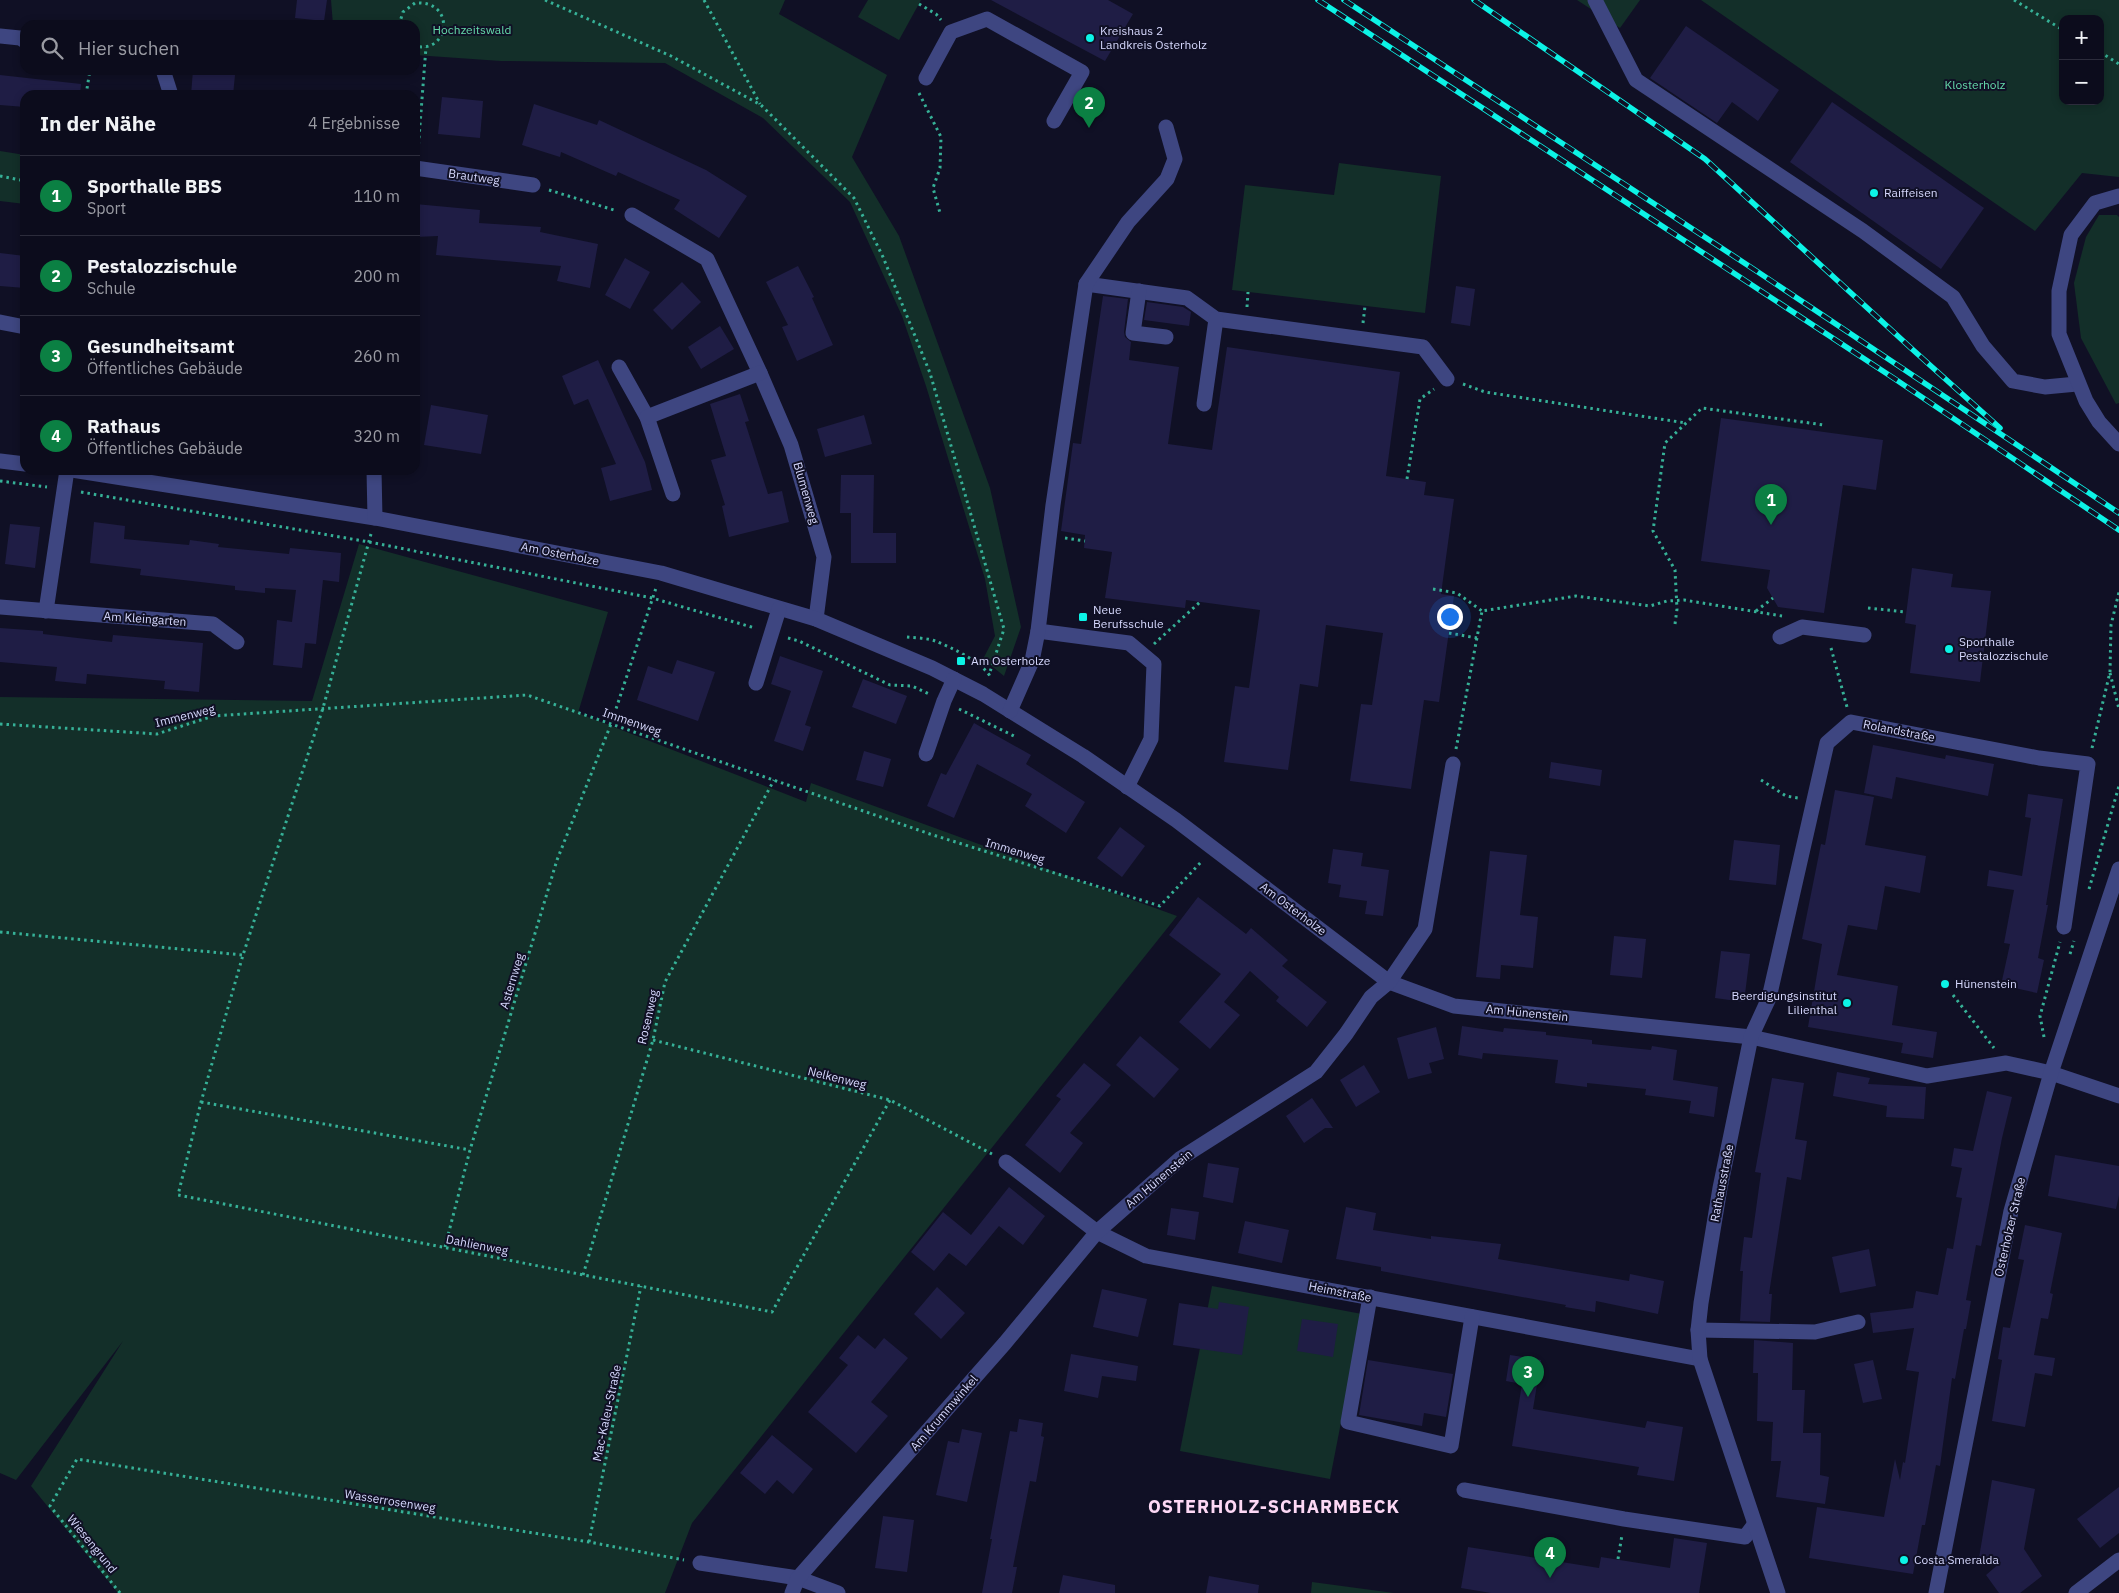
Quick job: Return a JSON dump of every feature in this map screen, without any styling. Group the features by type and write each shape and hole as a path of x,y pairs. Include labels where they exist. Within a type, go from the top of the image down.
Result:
{"street":[{"path":"1595,0 1636,80 1863,231 1953,297 1983,346 2013,381 2045,387 2077,384"},
{"path":"926,78 951,32 987,19 1082,72 1054,121"},
{"path":"0,36 20,38"},
{"path":"165,75 169,90"},
{"path":"1010,711 1032,661 1038,631 1053,505 1086,284 1128,222 1167,179 1175,159 1166,127"},
{"name":"Brautweg","path":"420,169 533,185"},
{"path":"2119,196 2095,203 2071,235 2059,291 2059,334 2077,384 2099,422 2119,444"},
{"name":"Blumenweg","path":"632,215 708,259 760,372 792,445 824,557 816,619"},
{"path":"1086,284 1187,298 1216,319 1422,346 1447,379"},
{"path":"1139,291 1134,333 1166,337"},
{"path":"1204,404 1216,319"},
{"path":"0,322 20,326"},
{"path":"619,367 647,418 673,494"},
{"path":"647,418 760,372"},
{"path":"0,461 20,463"},
{"path":"46,611 66,475"},
{"name":"Am Osterholze","path":"104,475 376,518 661,573 816,619 932,668 983,694 1010,711 1127,787 1214,848 1389,982"},
{"path":"374,475 376,518"},
{"name":"Am Kleingarten","path":"0,608 213,624 237,642"},
{"path":"756,683 780,608"},
{"path":"1780,637 1802,627 1864,635"},
{"path":"1038,631 1129,643 1154,664 1152,739 1127,787"},
{"path":"926,754 944,701 954,679"},
{"name":"Rolandstraße","path":"1751,1037 1769,998 1827,744 1851,722 2039,758 2088,764"},
{"path":"1389,982 1425,929 1453,764"},
{"path":"2064,926 2088,764"},
{"name":"Osterholzer Straße","path":"1936,1593 2012,1210 2051,1073 2119,869"},
{"name":"Am Hünenstein","path":"1097,1232 1180,1158 1316,1072 1346,1034 1371,997 1389,982 1454,1006 1751,1037 1927,1076 2006,1063 2051,1073 2119,1096"},
{"name":"Rathausstraße","path":"1751,1037 1720,1188 1698,1330 1700,1359 1778,1593"},
{"name":"Heimstraße","path":"1006,1162 1097,1232 1146,1256 1700,1359"},
{"name":"Am Krummwinkel","path":"792,1593 798,1578 1005,1343 1097,1232"},
{"path":"1370,1298 1348,1422 1451,1446 1472,1316"},
{"path":"1698,1330 1815,1332 1858,1322"},
{"path":"1464,1490 1624,1519 1745,1537 1754,1525"},
{"path":"2085,1590 2119,1560"},
{"path":"700,1563 798,1578 838,1593"}],"path":[{"path":"545,0 671,56 760,105 854,198 883,257 930,372 1004,628 983,694"},
{"path":"704,0 760,105"},
{"path":"2014,0 2059,28"},
{"path":"401,20 403,12 408,6 424,1 437,8 444,20 442,36 436,42 426,47 420,46"},
{"path":"919,4 936,14 951,32"},
{"path":"420,120 426,47"},
{"path":"2104,55 2119,64"},
{"path":"87,90 89,75"},
{"path":"926,78 918,92 941,138 940,168 933,188 940,213"},
{"path":"0,176 20,180"},
{"path":"533,185 632,215"},
{"path":"1407,479 1420,399 1447,379 1485,392 1687,423"},
{"path":"1675,624 1677,601 1675,570 1653,531 1666,444 1702,408 1824,425"},
{"path":"0,481 64,489 369,542 652,598 800,641 890,685 912,686 1018,738"},
{"path":"376,518 323,708 243,955 201,1102 470,1150"},
{"name":"Asternweg","path":"445,1247 470,1150 557,860 611,724 661,573"},
{"path":"1433,589 1457,592 1482,611 1576,596 1650,606 1684,600 1785,616"},
{"path":"2088,764 2110,672 2111,625 2119,592"},
{"path":"1756,611 1773,598"},
{"path":"1142,654 1200,602"},
{"path":"1868,608 1906,612"},
{"path":"1453,764 1482,611"},
{"path":"1826,630 1851,722"},
{"path":"1449,633 1477,638"},
{"path":"2110,672 2119,709"},
{"name":"Immenweg","path":"0,724 157,734 213,716 527,695 930,834 1160,906 1214,848"},
{"name":"Rosenweg","path":"583,1275 653,1040 665,982 774,780"},
{"path":"1761,780 1786,796"},
{"path":"2046,1044 2040,1016 2064,926"},
{"path":"0,932 243,955"},
{"path":"1953,995 2006,1063"},
{"name":"Nelkenweg","path":"653,1040 890,1100 1006,1162"},
{"name":"Dahlienweg","path":"201,1102 178,1194 772,1312 890,1100"},
{"name":"Mac-Kaleu-Straße","path":"589,1542 641,1286"},
{"name":"Wasserrosenweg","path":"50,1506 77,1459 589,1542 700,1563"},
{"name":"Wiesengrund","path":"50,1506 120,1593"},
{"path":"1618,1560 1624,1519"}],"green space":[{"name":"Hochzeitswald","path":"331,0 785,0 779,14 887,75 852,157 899,236 990,488 1021,627 1004,676 983,659 995,636 985,579 926,386 902,316 850,202 763,118 665,63 501,61 420,55 420,20 333,20"},
{"path":"868,0 921,0 899,40 858,17"},
{"path":"1577,0 1640,0 1620,28"},
{"name":"Klosterholz","path":"1701,0 2119,0 2119,177 2082,173 2035,231"},
{"path":"0,151 20,154 20,203 0,201"},
{"path":"1339,163 1441,176 1425,313 1232,290 1245,185 1334,195"},
{"path":"2099,215 2117,215 2119,217 2119,403 2116,404 2081,338 2074,283 2086,237"},
{"path":"359,544 608,612 578,713 806,802 811,783 1177,916 692,1523 665,1593 118,1593 31,1486 123,1341 16,1480 0,1473 0,697 312,701"},
{"path":"1212,1286 1362,1314 1330,1479 1180,1451"},
{"path":"1312,1582 1394,1593 1311,1593"}],"building":[{"path":"297,0 327,0 324,20 295,18"},
{"name":"Kreishaus 2 Landkreis Osterholz","path":"991,0 1108,0 1133,14 1105,61"},
{"path":"1686,26 1779,90 1758,121 1732,102 1717,123 1650,78"},
{"path":"0,75 81,84 80,90 20,90 20,107 0,105"},
{"path":"193,75 235,75 234,90 191,90"},
{"path":"442,97 483,101 480,138 438,134"},
{"path":"1832,102 1984,208 1941,269 1790,162"},
{"path":"534,104 597,125 599,120 706,170 747,196 719,238 674,209 680,200 618,172 616,176 561,152 560,157 522,145"},
{"path":"420,204 480,210 479,223 541,227 540,232 598,244 590,288 557,281 561,266 436,255 438,236 420,237"},
{"path":"0,253 20,255 20,288 0,286"},
{"path":"625,258 650,272 630,309 605,295"},
{"path":"798,266 814,297 812,298 833,345 797,361 782,327 788,325 766,282"},
{"path":"682,282 701,302 672,330 653,310"},
{"path":"1456,286 1475,289 1470,326 1451,323"},
{"path":"1103,296 1128,299 1124,332 1125,337 1131,342 1129,360 1179,367 1168,444 1212,450 1227,347 1400,372 1386,476 1426,482 1424,495 1454,499 1441,594 1454,596 1439,702 1424,700 1411,789 1350,781 1361,704 1372,705 1383,633 1326,625 1318,687 1300,684 1288,770 1224,762 1235,686 1249,688 1260,610 1186,600 1185,608 1105,598 1112,552 1084,548 1085,535 1061,531 1073,443 1081,444"},
{"path":"1147,302 1183,307 1191,312 1189,326 1144,320"},
{"path":"720,326 734,349 701,369 688,347"},
{"path":"598,360 645,462 652,490 610,501 601,468 616,464 588,399 574,405 562,376"},
{"path":"740,394 749,421 745,422 768,494 782,491 789,522 729,537 722,506 725,505 711,460 726,456 710,404"},
{"path":"431,405 488,415 481,454 424,445"},
{"path":"864,415 872,444 825,457 817,429"},
{"path":"1721,418 1883,440 1876,490 1843,485 1824,613 1778,607 1767,588 1770,570 1701,561"},
{"path":"841,475 874,475 873,533 896,533 896,563 851,563 851,513 840,513"},
{"path":"94,522 125,526 124,539 189,545 190,540 219,544 218,547 289,554 290,548 341,553 339,582 323,580 316,644 305,643 302,668 273,665 277,620 292,622 296,590 265,588 265,593 235,590 235,586 140,575 141,569 90,563"},
{"path":"10,524 40,527 35,568 5,564"},
{"name":"Sporthalle Pestalozzischule","path":"1912,568 1953,574 1951,587 1991,591 1980,682 1910,673 1916,625 1905,623"},
{"path":"0,628 43,631 43,634 112,642 113,635 203,643 199,692 164,689 165,681 87,674 86,684 55,681 57,667 0,662"},
{"path":"780,656 823,671 805,725 811,727 803,751 774,741 791,691 771,684"},
{"path":"677,660 715,672 698,721 637,700 648,666 672,674"},
{"path":"863,679 907,696 896,724 852,707"},
{"path":"974,723 1031,755 1026,764 1085,802 1066,833 1025,806 1032,794 977,764 954,818 927,806 941,773 946,775"},
{"path":"1873,745 1945,759 1946,755 1994,764 1988,796 1896,777 1892,799 1864,793"},
{"path":"864,751 891,759 883,787 856,780"},
{"path":"1551,762 1602,770 1600,786 1549,778"},
{"path":"1835,790 1874,797 1865,845 1926,856 1920,893 1885,886 1877,930 1848,925 1837,975 1898,986 1892,1025 1937,1032 1933,1058 1901,1053 1903,1043 1808,1027 1822,944 1802,939 1821,844 1825,845"},
{"path":"2028,794 2063,799 2046,905 2048,905 2038,958 2044,960 2037,993 2001,985 2010,944 2004,943 2014,890 1987,886 1989,870 2022,876 2031,818 2025,817"},
{"path":"1120,827 1145,846 1122,877 1097,858"},
{"path":"1734,840 1780,845 1776,885 1729,880"},
{"path":"1333,849 1363,853 1361,866 1389,870 1383,916 1365,914 1367,901 1339,897 1341,885 1328,883"},
{"path":"1490,851 1527,855 1520,915 1538,917 1533,968 1501,965 1500,979 1476,977"},
{"path":"1198,897 1246,934 1251,928 1288,960 1282,966 1327,1002 1307,1027 1276,1001 1279,997 1250,971 1224,1002 1240,1015 1210,1049 1179,1022 1221,974 1169,935"},
{"path":"1614,936 1646,939 1642,978 1610,975"},
{"path":"1721,951 1750,954 1744,1002 1715,998"},
{"path":"1462,1026 1503,1032 1504,1028 1546,1032 1546,1035 1592,1040 1592,1044 1651,1050 1652,1046 1677,1050 1673,1080 1718,1087 1714,1117 1689,1113 1691,1101 1645,1095 1646,1089 1587,1083 1587,1087 1555,1083 1558,1060 1483,1053 1482,1059 1458,1055"},
{"path":"1436,1027 1444,1059 1429,1063 1432,1073 1408,1079 1397,1038"},
{"path":"1140,1036 1179,1069 1154,1098 1116,1065"},
{"path":"1084,1063 1111,1085 1070,1133 1083,1143 1060,1173 1025,1145 1061,1099 1056,1096"},
{"path":"1364,1065 1380,1092 1356,1107 1340,1080"},
{"path":"1837,1072 1870,1078 1868,1084 1926,1087 1924,1119 1886,1117 1887,1106 1833,1096"},
{"path":"1772,1078 1804,1083 1795,1139 1807,1141 1801,1180 1787,1177 1769,1294 1772,1294 1770,1322 1740,1321 1743,1271 1740,1271 1744,1237 1752,1238 1761,1173 1755,1172"},
{"path":"1987,1091 2012,1097 1981,1246 1976,1245 1966,1300 1971,1301 1955,1379 1952,1378 1940,1466 1936,1465 1925,1525 1922,1525 1913,1574 1809,1558 1817,1507 1884,1517 1895,1459 1900,1480 1903,1462 1905,1463 1919,1372 1906,1370 1914,1328 1873,1333 1870,1313 1913,1308 1916,1291 1938,1295 1947,1248 1953,1249 1962,1198 1956,1197 1962,1168 1951,1166 1954,1148 1973,1151"},
{"path":"1312,1098 1333,1128 1325,1128 1304,1143 1286,1116"},
{"path":"2055,1155 2119,1166 2119,1195 2116,1209 2048,1196"},
{"path":"1208,1163 1239,1168 1233,1203 1203,1197"},
{"path":"1009,1187 1045,1216 1023,1245 999,1226 966,1266 949,1253 934,1271 911,1252 943,1212 971,1235"},
{"path":"1346,1207 1376,1213 1373,1230 1431,1239 1431,1236 1501,1244 1498,1259 1629,1281 1630,1274 1664,1281 1658,1314 1596,1301 1595,1312 1565,1307 1566,1305 1381,1271 1381,1267 1336,1259"},
{"path":"1171,1208 1199,1212 1195,1240 1167,1235"},
{"path":"1245,1221 1289,1230 1282,1263 1238,1253"},
{"path":"2025,1225 2062,1233 2050,1293 2053,1294 2048,1319 2041,1318 2034,1355 2055,1358 2052,1376 2035,1373 2025,1427 1992,1421 2002,1360 1998,1359 2003,1327 2010,1328 2024,1260 2018,1259"},
{"path":"1869,1249 1876,1286 1840,1293 1832,1257"},
{"path":"937,1287 965,1313 941,1339 914,1314"},
{"path":"1102,1289 1147,1299 1138,1337 1093,1327"},
{"path":"1219,1302 1249,1307 1242,1355 1173,1345 1179,1303 1218,1309"},
{"path":"1302,1319 1338,1324 1333,1357 1297,1351"},
{"path":"858,1335 875,1349 884,1338 908,1358 871,1402 888,1416 856,1453 808,1412 848,1365 839,1358"},
{"path":"1754,1340 1793,1343 1792,1390 1805,1390 1803,1433 1821,1433 1820,1475 1829,1477 1825,1504 1776,1497 1781,1461 1771,1461 1773,1422 1757,1421 1758,1373 1753,1373"},
{"path":"1071,1354 1138,1366 1136,1381 1102,1376 1098,1398 1064,1391"},
{"path":"1510,1355 1541,1360 1533,1409 1645,1428 1647,1421 1683,1427 1674,1481 1637,1475 1639,1467 1512,1446 1522,1384 1506,1381"},
{"path":"1368,1360 1453,1374 1446,1417 1424,1413 1422,1426 1359,1415"},
{"path":"1873,1360 1882,1399 1863,1403 1854,1364"},
{"path":"1019,1419 1043,1423 1041,1436 1044,1437 1036,1482 1030,1481 1013,1567 1017,1567 1012,1593 982,1593 1010,1431 1017,1432"},
{"path":"962,1429 982,1433 967,1502 936,1495 948,1441 959,1443"},
{"path":"772,1435 813,1469 793,1494 777,1480 765,1494 740,1473"},
{"path":"1992,1480 2035,1489 2024,1549 2042,1576 2020,1593 1999,1593 1986,1575 2001,1562 1979,1558"},
{"path":"2119,1487 2119,1533 2100,1548 2077,1519"},
{"path":"883,1516 914,1520 907,1572 875,1568"},
{"path":"1674,1538 1707,1543 1699,1593 1491,1593 1461,1588 1468,1547 1599,1568 1601,1557 1670,1568"},
{"path":"1063,1575 1115,1585 1115,1593 1059,1593"},
{"path":"1209,1576 1259,1585 1258,1593 1206,1593"}],"railway":[{"path":"1318,0 1895,379 2119,530"},
{"path":"1344,0 1758,272 2119,513"},
{"path":"1474,0 1705,159 2000,428"}],"place":[{"name":"Kreishaus 2 Landkreis Osterholz","path":"1090,38"},
{"name":"Pestalozzischule","path":"1089,128"},
{"name":"Raiffeisen","path":"1874,193"},
{"name":"Sporthalle BBS","path":"1771,525"},
{"name":"Neue Berufsschule","path":"1083,617"},
{"name":"Sporthalle Pestalozzischule","path":"1949,649"},
{"name":"Am Osterholze","path":"961,661"},
{"name":"Hünenstein","path":"1945,984"},
{"name":"Beerdigungsinstitut Lilienthal","path":"1847,1003"},
{"name":"Gesundheitsamt","path":"1528,1397"},
{"name":"Costa Smeralda","path":"1904,1560"},
{"name":"Rathaus","path":"1550,1578"}],"district":[{"name":"OSTERHOLZ-SCHARMBECK","path":"1274,1507"}]}
